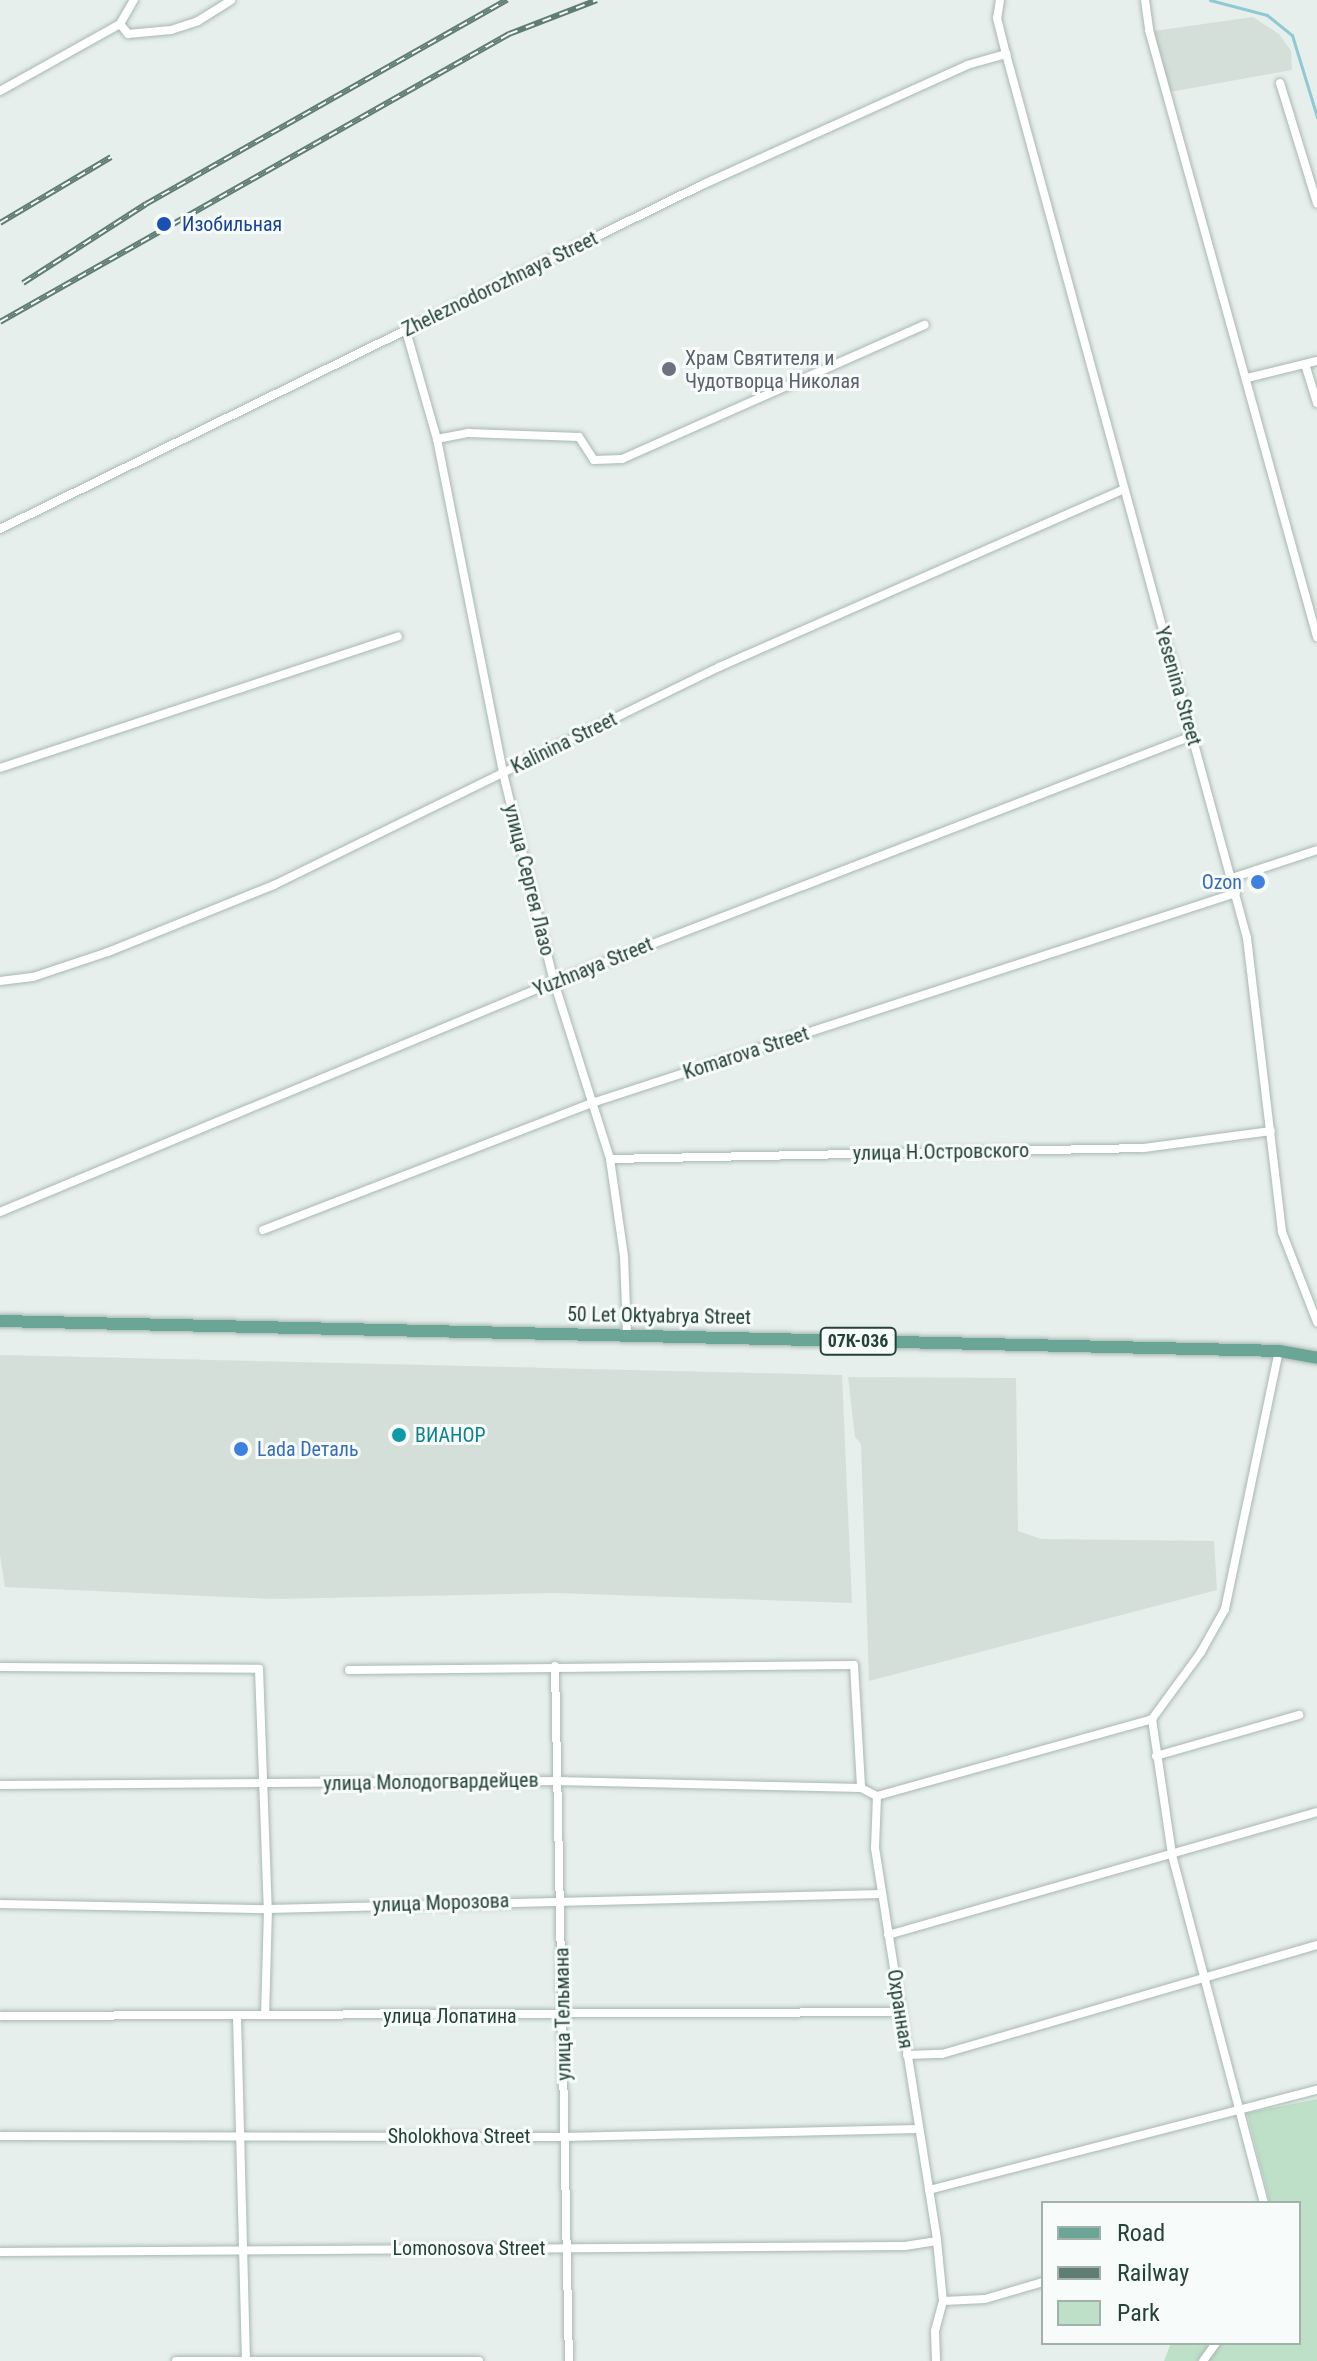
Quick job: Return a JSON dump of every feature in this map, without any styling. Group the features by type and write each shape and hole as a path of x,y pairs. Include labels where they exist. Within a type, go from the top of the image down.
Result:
{"main road":[{"name":"50 Let Oktyabrya Street","path":"0,1321 1279,1351 1317,1358"}],"street":[{"path":"0,91 120,24 134,0"},
{"path":"120,24 128,34 171,30 198,21 231,0"},
{"name":"Yesenina Street","path":"1000,0 997,18 1006,54 1247,938 1282,1232 1317,1322"},
{"path":"1145,0 1149,30 1317,637"},
{"name":"Zheleznodorozhnaya Street","path":"0,529 704,184 967,65 1006,54"},
{"path":"1280,83 1317,203"},
{"path":"437,439 468,433 579,437 594,460 622,459 925,325"},
{"name":"улица Сергея Лазо","path":"406,331 437,439 503,773 554,982 595,1102 610,1159 624,1256 627,1335"},
{"path":"1247,378 1317,361"},
{"path":"1305,364 1317,403"},
{"name":"Kalinina Street","path":"0,981 33,977 108,952 274,885 719,667 1123,490"},
{"path":"0,768 398,636"},
{"name":"Yuzhnaya Street","path":"0,1212 554,982 1192,736"},
{"path":"1232,878 1317,850"},
{"name":"Komarova Street","path":"263,1230 595,1102 1236,893"},
{"name":"улица Н.Островского","path":"610,1159 1144,1148 1271,1131"},
{"path":"349,1670 854,1665 861,1788 877,1796 1138,1724 1152,1719 1201,1652 1225,1609 1279,1351"},
{"name":"улица Тельмана","path":"555,1666 569,2361"},
{"path":"0,1667 259,1669 268,1909 265,2014"},
{"path":"1156,1756 1299,1715"},
{"path":"1152,1719 1172,1855 1201,1979 1263,2201"},
{"name":"улица Молодогвардейцев","path":"0,1785 556,1781 861,1788"},
{"name":"Охранная","path":"877,1796 875,1848 881,1894 937,2241 943,2301 935,2331 936,2361"},
{"path":"888,1935 1317,1812"},
{"name":"улица Морозова","path":"0,1904 268,1909 881,1894"},
{"path":"907,2055 942,2054 1317,1945"},
{"name":"улица Лопатина","path":"0,2016 237,2017 265,2014 564,2017 900,2012"},
{"path":"237,2017 244,2134 240,2249 246,2359"},
{"path":"929,2190 1236,2107 1317,2090"},
{"name":"Sholokhova Street","path":"0,2136 244,2134 564,2137 918,2129"},
{"name":"Lomonosova Street","path":"0,2252 905,2246 937,2241"},
{"path":"943,2301 985,2299 1041,2283"},
{"path":"176,2361 479,2361"}],"shaded area":[{"path":"1253,17 1279,34 1291,51 1292,70 1170,92 1154,31"},
{"path":"0,1355 842,1375 852,1603 556,1593 274,1599 5,1587 0,1555"},
{"path":"848,1377 1016,1378 1018,1531 1041,1539 1214,1541 1217,1590 869,1681 861,1444 855,1437"}],"green space":[{"path":"1317,2099 1317,2361 1164,2361 1170,2345 1301,2345 1301,2201 1269,2201 1247,2113"}],"waterway":[{"path":"1210,0 1267,15 1292,35 1317,117"}],"railway":[{"path":"23,283 146,204 507,0"},
{"path":"0,322 509,34 597,0"},
{"path":"0,223 111,157"}],"place":[{"name":"Изобильная","path":"164,224"},
{"name":"Храм Святителя и Чудотворца Николая","path":"669,369"},
{"name":"Ozon","path":"1258,882"},
{"name":"ВИАНОР","path":"399,1435"},
{"name":"Lada Dеталь","path":"241,1449"}]}
